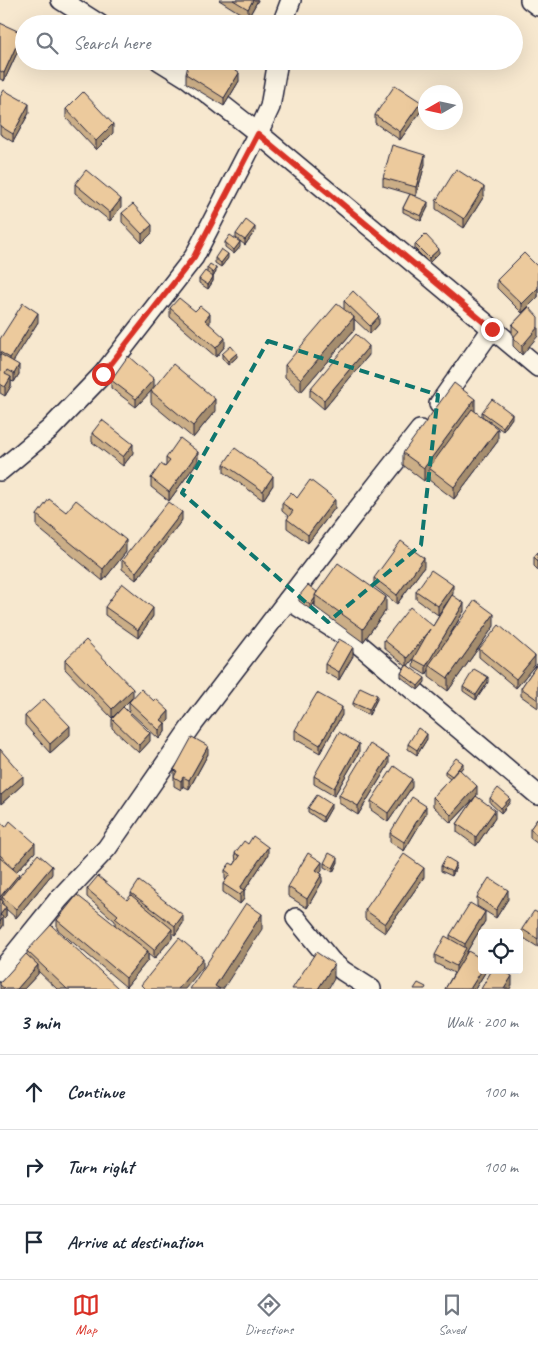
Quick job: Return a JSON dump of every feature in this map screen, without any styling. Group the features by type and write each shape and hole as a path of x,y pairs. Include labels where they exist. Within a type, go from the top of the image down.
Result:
{"street":[{"path":"61,0 85,15"},
{"path":"285,15 291,0"},
{"path":"530,0 538,6"},
{"path":"174,70 189,79 258,134 538,367"},
{"path":"0,471 50,429 103,374 194,257 270,108 276,70"},
{"path":"0,972 59,899 107,848 193,724 426,424 492,329"},
{"path":"288,600 361,646 538,795"},
{"path":"296,918 331,961 342,971 371,989"}],"highlighted area":[{"path":"268,341 438,395 421,545 328,622 182,493"}],"building":[{"path":"233,0 253,0 248,9"},
{"path":"0,23 15,30 15,49 4,73 0,71"},
{"path":"187,70 234,70 239,73 224,98 186,74"},
{"path":"395,85 418,100 418,106 400,132 375,115"},
{"path":"4,90 29,104 13,134 0,126 0,97"},
{"path":"83,92 113,124 96,141 66,109"},
{"path":"392,145 425,155 416,187 383,178"},
{"path":"456,169 484,187 464,219 436,201"},
{"path":"86,170 121,199 110,213 75,184"},
{"path":"410,194 428,202 421,216 403,208"},
{"path":"133,204 152,225 142,234 122,213"},
{"path":"246,220 255,227 245,240 236,234"},
{"path":"425,234 439,249 429,258 415,244"},
{"path":"230,235 240,242 234,250 225,242"},
{"path":"221,249 228,254 221,263 215,258"},
{"path":"524,253 538,267 538,288 522,304 497,280"},
{"path":"210,264 216,268 213,273 207,268"},
{"path":"205,271 213,277 208,285 199,279"},
{"path":"353,291 379,316 370,326 344,301"},
{"path":"179,298 195,311 200,306 210,314 205,320 225,338 216,348 170,308"},
{"path":"23,303 38,313 10,358 0,352 0,339"},
{"path":"337,304 354,317 301,379 285,365"},
{"path":"529,307 538,317 538,327 522,346 513,338 519,331 512,325"},
{"path":"356,334 369,346 324,400 310,389"},
{"path":"231,346 237,353 228,361 222,354"},
{"path":"0,354 19,365 14,374 7,370 5,374 11,377 5,387 0,384"},
{"path":"128,356 154,379 136,399 111,380"},
{"path":"173,364 215,399 193,426 151,391"},
{"path":"454,383 475,399 424,468 403,453"},
{"path":"492,399 512,414 503,427 482,412"},
{"path":"472,409 498,429 454,487 429,468"},
{"path":"102,420 133,444 123,457 92,433"},
{"path":"180,438 198,452 169,492 151,478 161,464 165,467 170,461 166,458"},
{"path":"235,448 273,476 263,491 224,464"},
{"path":"310,480 335,499 308,535 287,519 293,511 282,503 291,492 297,498"},
{"path":"49,499 66,512 76,500 126,540 103,569 37,515"},
{"path":"168,502 182,512 136,572 122,560"},
{"path":"401,541 424,558 397,595 374,578"},
{"path":"538,552 538,561 534,557"},
{"path":"338,563 386,597 363,629 315,595"},
{"path":"431,570 453,585 438,606 416,591"},
{"path":"122,583 153,608 138,630 105,607"},
{"path":"308,585 317,592 310,605 299,596"},
{"path":"452,595 464,603 426,666 413,659 430,629 407,658 384,640 410,607 433,626"},
{"path":"475,600 494,614 448,678 429,665"},
{"path":"499,625 535,656 516,679 479,649"},
{"path":"339,639 353,647 339,672 325,664"},
{"path":"86,640 133,689 112,709 65,660"},
{"path":"538,663 538,700 521,688"},
{"path":"407,665 425,678 418,686 401,673"},
{"path":"474,669 488,677 476,695 463,687"},
{"path":"360,687 377,695 369,710 353,703"},
{"path":"141,689 169,711 161,720 165,723 159,730 129,702"},
{"path":"317,693 342,707 320,745 295,730"},
{"path":"44,699 70,726 50,744 25,716"},
{"path":"123,707 150,733 139,745 112,719"},
{"path":"418,728 427,734 417,750 408,744"},
{"path":"339,732 359,744 334,788 314,776"},
{"path":"192,737 208,746 189,780 183,777 181,781 174,777 177,771 174,770"},
{"path":"370,744 389,756 358,806 339,795"},
{"path":"0,749 23,776 1,795 0,794"},
{"path":"456,758 463,763 452,776 445,771"},
{"path":"394,766 412,779 388,813 371,801"},
{"path":"459,769 477,786 451,815 433,797"},
{"path":"498,788 510,798 501,808 490,798"},
{"path":"317,795 331,804 323,817 308,808"},
{"path":"476,796 495,810 476,837 457,824"},
{"path":"412,797 426,806 404,842 390,833"},
{"path":"538,818 538,836 530,829"},
{"path":"10,821 35,843 13,867 0,855 0,822 6,827"},
{"path":"253,836 268,847 240,888 244,890 240,895 223,884 230,874 225,870 230,863 234,865 240,856 235,853 244,841 248,844"},
{"path":"308,853 322,862 316,870 322,874 307,899 288,887"},
{"path":"329,853 338,858 333,868 324,863"},
{"path":"38,854 52,866 16,909 2,897"},
{"path":"404,854 424,868 385,924 365,910"},
{"path":"446,857 456,863 452,872 441,866"},
{"path":"0,858 19,874 0,897"},
{"path":"98,876 127,900 131,895 172,929 154,950 115,918 118,915 87,889"},
{"path":"489,878 508,890 496,910 477,897"},
{"path":"139,881 183,915 175,926 131,893"},
{"path":"77,895 148,951 126,978 57,920"},
{"path":"0,899 6,907 0,915"},
{"path":"246,903 262,914 215,986 220,989 190,989"},
{"path":"470,903 485,912 465,944 450,935"},
{"path":"534,911 538,913 538,939 522,929"},
{"path":"51,925 119,989 67,989 27,951"},
{"path":"445,936 466,948 456,966 435,955"},
{"path":"179,938 203,958 178,989 145,989 141,985"},
{"path":"468,951 478,957 479,974 470,989 445,989"},
{"path":"316,952 334,964 318,989 292,989"},
{"path":"26,954 38,965 17,989 5,989 0,983"},
{"path":"490,974 509,974 512,976 504,989 481,989"},
{"path":"418,983 426,987 425,989 414,989"}],"route":[{"path":"103,374 194,257 258,134 492,329"}]}
